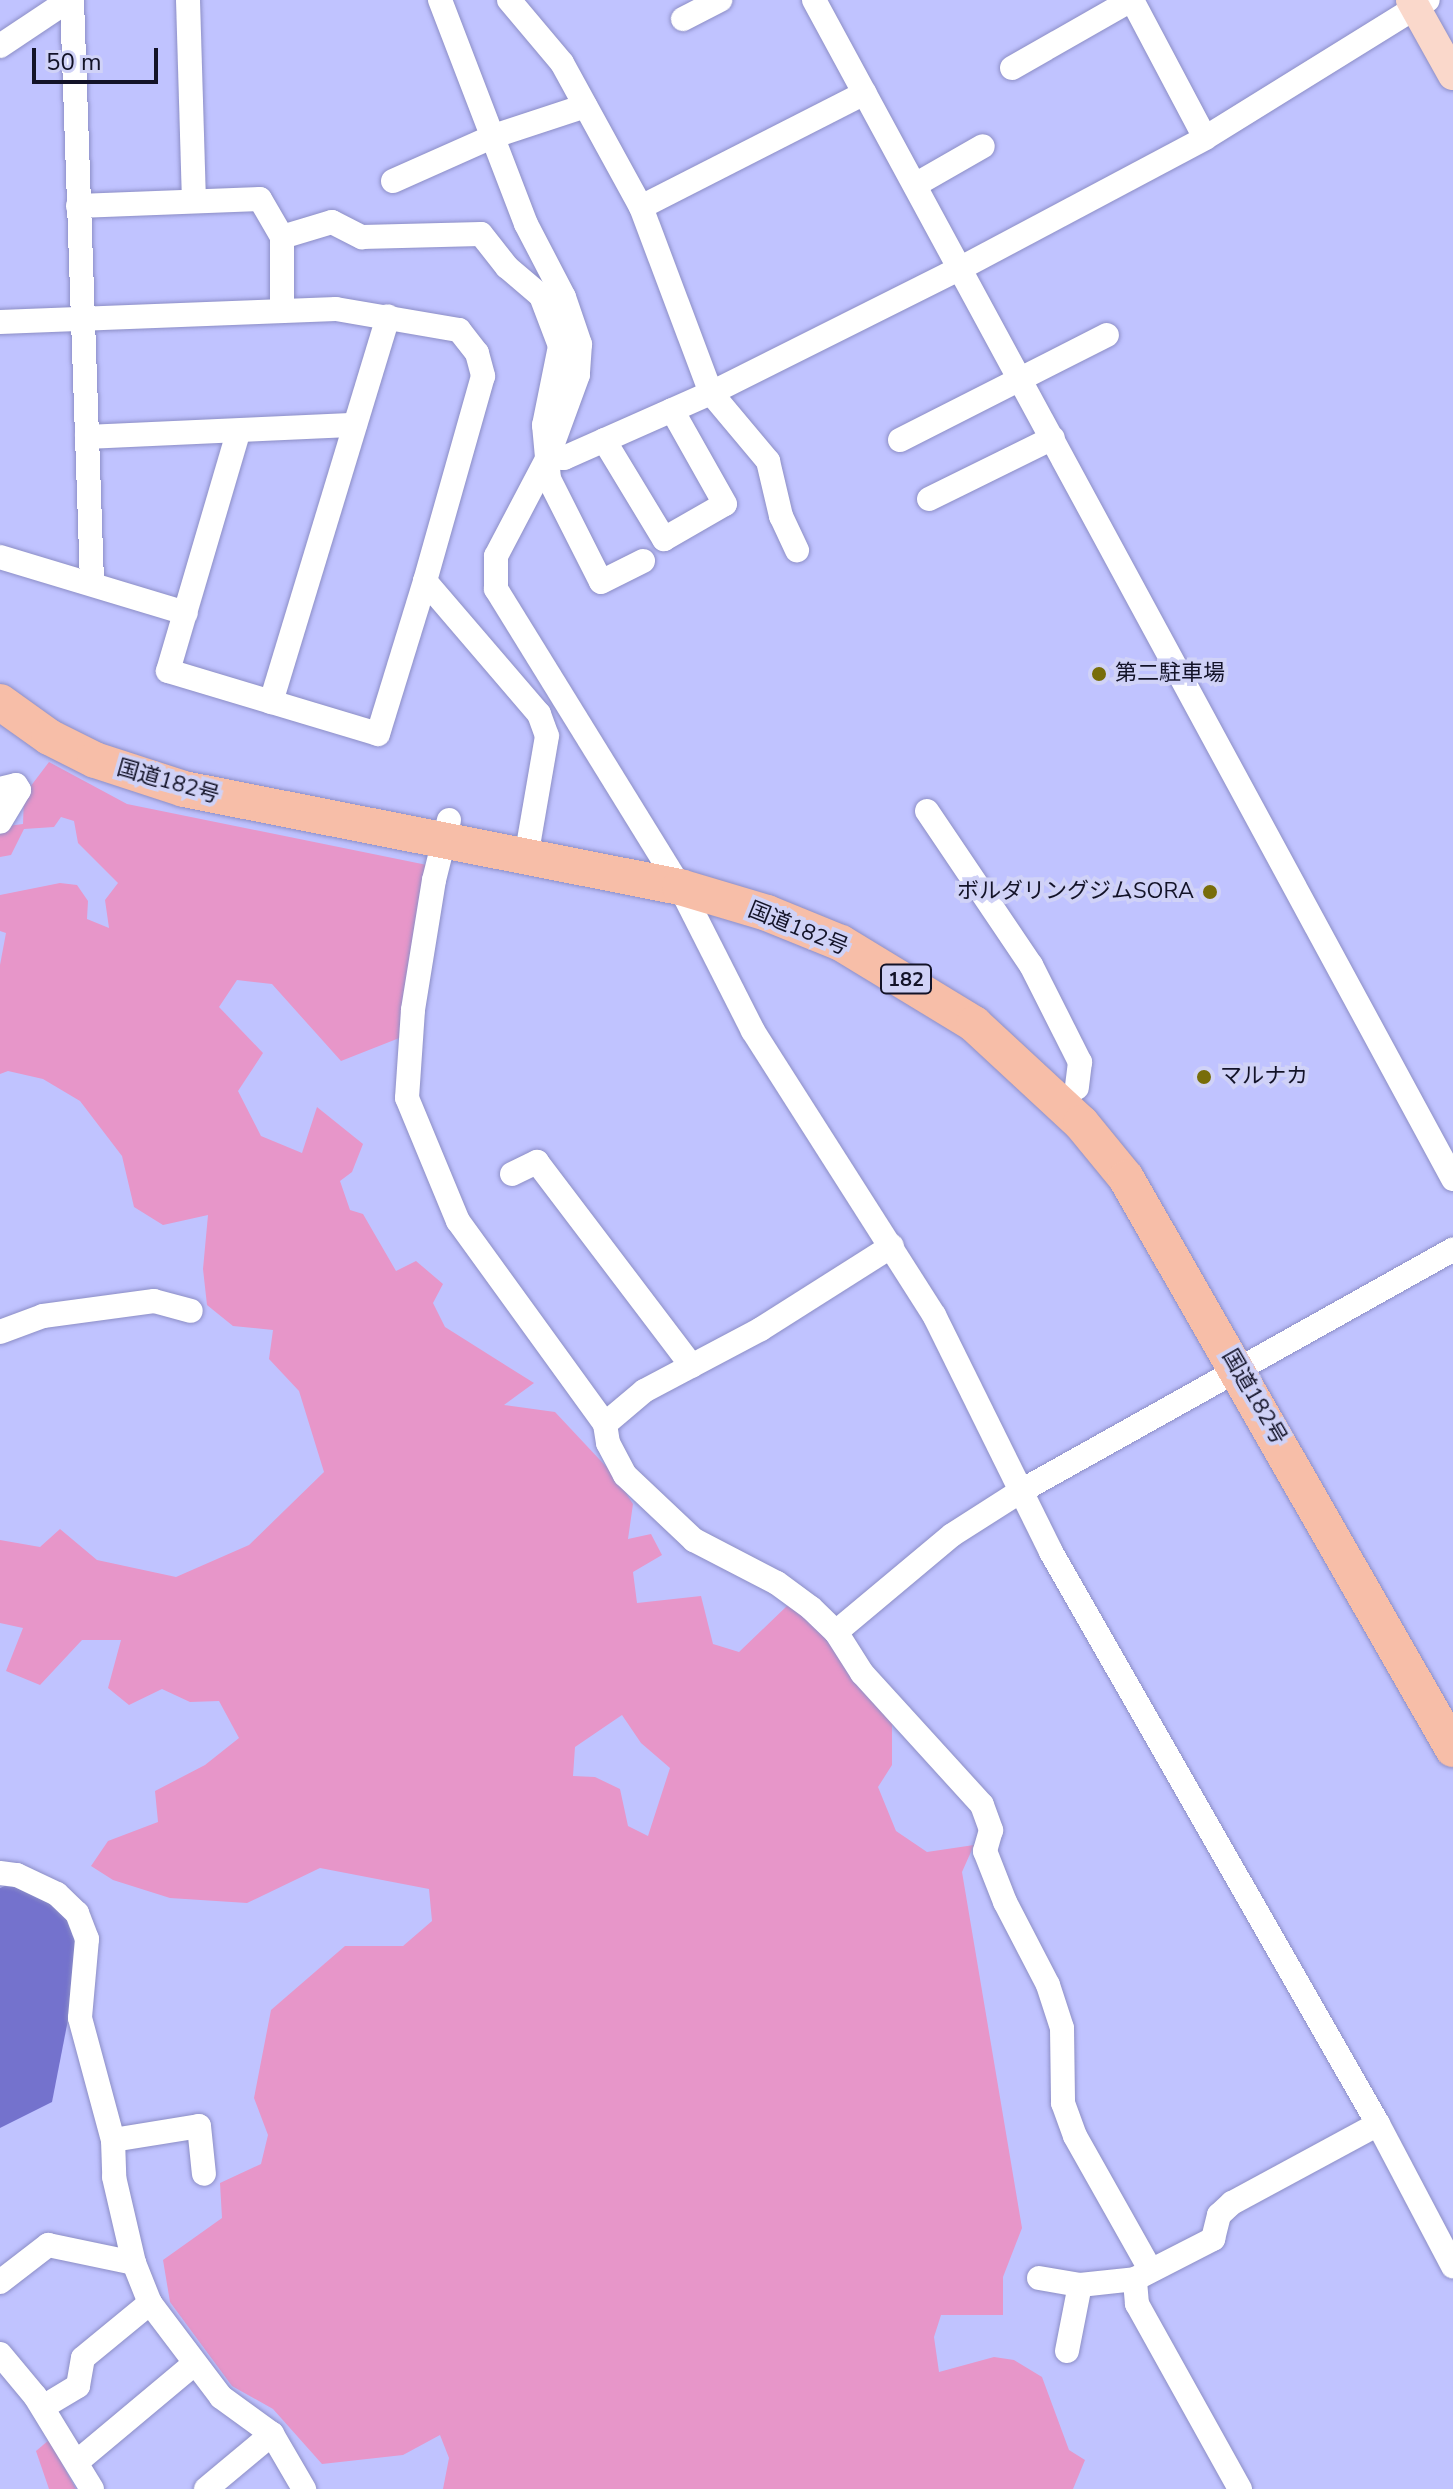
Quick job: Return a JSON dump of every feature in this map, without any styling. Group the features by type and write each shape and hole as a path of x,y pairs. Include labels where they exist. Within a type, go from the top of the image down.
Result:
{"highway":[{"name":"国道182号","path":"0,676 64,719 193,769 446,831 671,875 803,906 917,960 981,1003 1077,1088 1132,1151 1179,1218 1245,1362 1453,1749"},
{"name":"国道182号","path":"0,702 49,737 95,760 184,789 446,831"},
{"name":"国道182号","path":"671,875 841,943 974,1024 1027,1068 1126,1178 1245,1362 1453,1703"}],"main road":[{"path":"1418,2 1453,75"}],"street":[{"path":"0,46 70,0"},
{"path":"70,0 92,582"},
{"path":"188,0 194,201"},
{"path":"440,0 580,344 578,375 548,457 496,556 496,589 546,676 614,773 753,1031 892,1246 945,1337 1021,1491 1147,1723 1378,2124 1453,2266"},
{"path":"509,0 562,63 641,207 711,393 768,461 781,516 797,551"},
{"path":"683,19 720,0"},
{"path":"814,0 1453,1179"},
{"path":"1012,68 1132,0 1205,138"},
{"path":"548,457 564,458 711,393 961,268 1205,138 1418,2"},
{"path":"641,207 865,93"},
{"path":"393,181 494,136 585,106"},
{"path":"915,185 983,146"},
{"path":"78,206 260,199 282,237 282,311"},
{"path":"282,237 332,222 362,237 481,234 507,267 541,296 560,346 544,425 549,479 601,582 643,561"},
{"path":"0,322 336,309 459,330 477,353 483,376 378,734 168,671 238,433"},
{"path":"271,702 388,316"},
{"path":"900,440 1107,335"},
{"path":"604,440 664,539 725,504 672,410"},
{"path":"87,437 238,433 355,425"},
{"path":"929,499 1053,438"},
{"path":"0,557 92,582 186,613"},
{"path":"425,581 539,714 547,736 527,848"},
{"path":"0,789 16,785 19,790 0,822"},
{"path":"927,811 1031,965 1080,1062 1077,1088"},
{"path":"446,831 413,1010 407,1098 458,1221 605,1424 608,1443 625,1475 657,1509 694,1540 777,1583 836,1632 862,1673 982,1805 991,1830 985,1851 1005,1902 1048,1985 1062,2028 1063,2103 1075,2136 1142,2274 1137,2304 1240,2489"},
{"path":"512,1174 537,1162 692,1366"},
{"path":"605,1424 644,1391 761,1329 892,1246"},
{"path":"836,1632 952,1535 1021,1491 1245,1362 1453,1250"},
{"path":"0,1332 43,1316 154,1301 191,1311"},
{"path":"0,1873 57,1894 77,1913 88,1960 80,2018 113,2140 114,2177 134,2263 150,2303 193,2365 221,2397 272,2434 304,2489"},
{"path":"1039,2278 1080,2285 1142,2274 1213,2239 1219,2215 1232,2203 1378,2124"},
{"path":"113,2140 199,2126 204,2174"},
{"path":"0,2282 48,2245 134,2263"},
{"path":"1067,2351 1080,2285"},
{"path":"43,2407 78,2386 83,2358 150,2303"},
{"path":"0,2354 43,2407 92,2489"},
{"path":"78,2461 193,2365"},
{"path":"206,2489 272,2434"}],"shaded area":[{"path":"49,762 127,804 427,865 412,1033 341,1061 272,984 237,980 219,1007 263,1053 238,1091 261,1136 302,1153 317,1107 363,1144 352,1172 340,1181 350,1210 363,1214 396,1271 416,1261 443,1284 433,1303 445,1327 534,1383 504,1405 555,1412 615,1476 633,1504 628,1539 651,1534 662,1555 633,1572 637,1603 701,1596 713,1644 739,1652 789,1604 836,1640 892,1715 892,1765 878,1787 896,1831 927,1852 974,1845 962,1872 1022,2228 1003,2277 1003,2315 941,2315 934,2337 939,2372 994,2357 1014,2360 1042,2377 1069,2450 1085,2460 1073,2489 443,2489 449,2458 440,2435 403,2455 322,2464 273,2409 232,2386 170,2302 163,2260 222,2218 220,2183 261,2164 268,2135 254,2098 271,2010 345,1946 403,1946 432,1921 429,1889 320,1868 247,1903 170,1898 113,1880 91,1866 108,1841 158,1822 155,1791 205,1765 239,1738 219,1701 190,1702 162,1689 129,1705 108,1688 121,1640 82,1640 40,1685 6,1671 23,1628 0,1623 0,1540 40,1547 60,1529 97,1560 176,1577 249,1545 324,1472 299,1391 269,1359 273,1330 233,1326 207,1305 203,1269 208,1215 163,1225 134,1207 122,1156 80,1101 43,1079 8,1071 0,1074 0,965 6,933 0,931 0,895 60,883 77,885 88,901 87,919 109,928 105,900 118,883 78,843 74,821 61,817 54,827 24,829 11,855 0,857 0,827 23,824 24,795","holes":["622,1715 641,1743 670,1768 648,1836 628,1826 620,1789 595,1777 573,1776 575,1747"]},
{"path":"0,1888 30,1889 65,1913 81,1953 52,2102 0,2128"},
{"path":"49,2440 76,2489 49,2489 36,2451"}],"place":[{"name":"第二駐車場","path":"1099,674"},
{"name":"ボルダリングジムSORA","path":"1210,892"},
{"name":"マルナカ","path":"1204,1077"}]}
